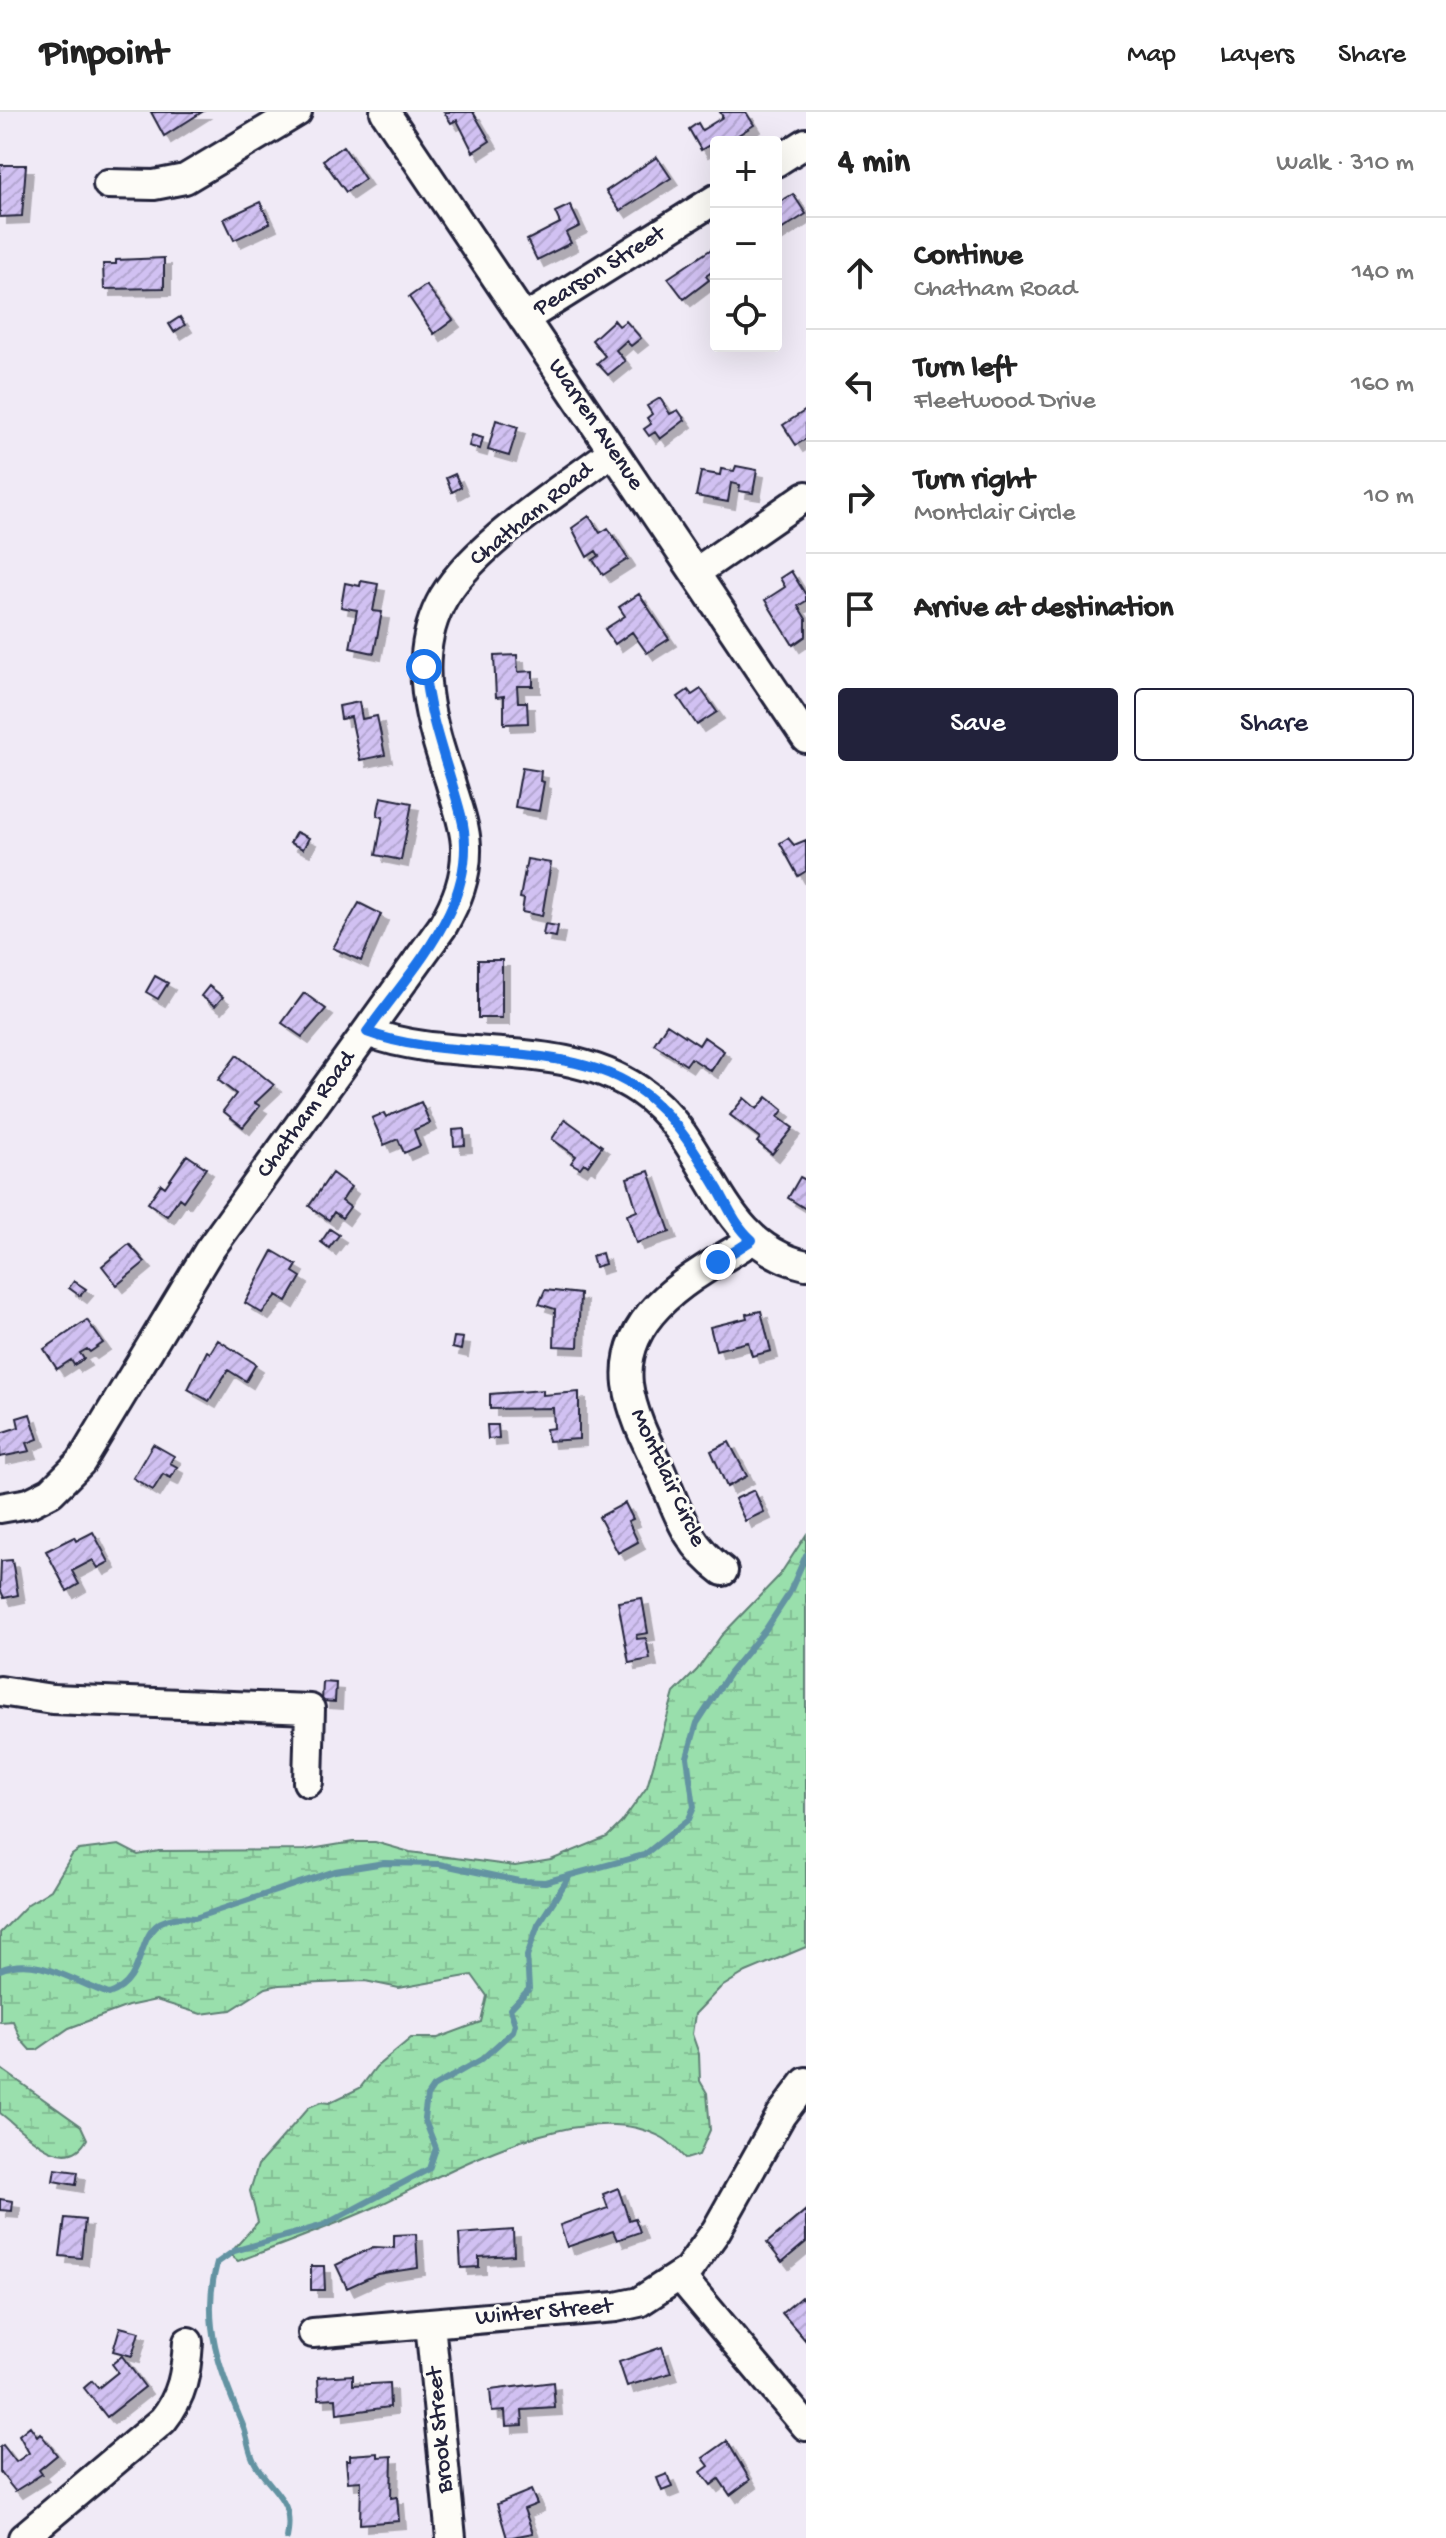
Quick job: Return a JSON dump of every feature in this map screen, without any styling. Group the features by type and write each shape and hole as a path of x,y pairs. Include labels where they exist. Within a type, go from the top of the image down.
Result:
{"street":[{"path":"108,184 154,185 185,179 297,112"},
{"name":"Warren Avenue","path":"385,112 806,738"},
{"path":"782,158 806,143"},
{"name":"Pearson Street","path":"524,319 710,203"},
{"name":"Chatham Road","path":"0,1508 29,1503 51,1492 81,1462 208,1252 442,927 457,901 466,845 461,816 434,734 424,667 440,603 477,557 613,451"},
{"path":"695,573 806,496"},
{"path":"367,1032 422,1048 553,1059 584,1066 626,1082 650,1098 673,1121 736,1222 752,1240 776,1256 806,1265"},
{"name":"Montclair Circle","path":"723,1571 692,1542 636,1415 628,1369 639,1332 662,1300 752,1240"},
{"path":"0,1691 52,1699 310,1709 308,1782"},
{"name":"Winter Street","path":"313,2333 616,2307 639,2302 680,2276 716,2231 781,2115 806,2082"},
{"path":"680,2276 806,2426"},
{"name":"Brook Street","path":"430,2323 451,2538"},
{"path":"23,2538 163,2420 176,2403 185,2383 188,2342"}],"green space":[{"path":"806,1535 806,1947 746,1972 720,1988 695,2014 692,2034 699,2054 700,2081 707,2093 710,2130 699,2155 686,2159 663,2138 630,2127 594,2125 556,2131 477,2158 358,2214 238,2261 232,2251 258,2222 250,2191 258,2165 309,2107 321,2102 329,2103 360,2088 376,2067 411,2038 438,2038 481,2022 487,1996 472,1975 399,1988 365,1981 279,1985 266,1988 231,2010 201,2014 156,2000 128,2006 69,2028 37,2050 30,2050 21,2040 13,2021 0,2022 0,1933 28,1904 51,1890 72,1855 79,1850 119,1845 138,1855 159,1851 305,1850 353,1842 375,1842 410,1852 515,1866 551,1860 607,1837 647,1787 674,1693 697,1670 721,1636 779,1576"},
{"path":"0,2068 81,2126 87,2139 78,2150 67,2154 43,2147 0,2113"}],"building":[{"path":"151,112 202,112 164,136"},
{"path":"444,112 473,112 490,141 473,152 457,120 451,123"},
{"path":"720,112 746,112 754,125 737,136 710,136 710,145 701,150 689,129 698,123 702,130 723,117"},
{"path":"343,146 365,179 346,192 323,160"},
{"path":"657,157 671,178 620,211 606,191"},
{"path":"0,165 26,165 22,216 0,217"},
{"path":"793,194 806,214 782,229 782,208 782,200"},
{"path":"260,202 270,223 234,240 224,219"},
{"path":"570,205 580,226 566,233 571,243 537,260 527,240 560,223 555,212"},
{"path":"710,250 710,273 706,276 709,280 684,299 668,278"},
{"path":"164,258 164,288 104,289 103,264 116,264 116,260"},
{"path":"426,285 453,320 434,334 409,297"},
{"path":"180,317 185,325 174,332 169,324"},
{"path":"614,320 619,326 626,321 641,338 631,346 626,341 616,350 625,361 608,375 597,363 605,356 592,340"},
{"path":"660,398 670,414 678,410 685,420 660,439 655,432 649,436 644,429 651,424 647,418 652,414 647,406"},
{"path":"806,410 806,439 796,445 783,425"},
{"path":"496,420 518,427 509,456 488,450"},
{"path":"472,435 483,438 480,449 469,446"},
{"path":"736,466 757,470 753,493 739,491 740,485 731,483 728,502 696,496 701,472 720,475 721,469 734,471"},
{"path":"455,474 461,487 452,492 446,478"},
{"path":"589,516 600,533 608,528 628,559 603,575 593,560 599,556 596,551 587,557 572,528"},
{"path":"791,571 806,595 806,601 798,606 806,619 806,636 793,645 765,600 785,587 780,578"},
{"path":"361,581 378,584 373,611 382,612 374,653 350,648 357,610 341,607 345,583 360,586"},
{"path":"639,594 669,639 647,653 632,632 615,644 605,629 625,616 619,607"},
{"path":"517,655 518,672 533,671 533,686 517,686 518,702 527,702 528,723 504,724 504,696 496,697 494,656"},
{"path":"701,689 717,712 697,725 678,697 688,690 692,695"},
{"path":"359,702 362,719 377,716 385,755 360,760 351,717 341,719 339,706"},
{"path":"522,768 541,771 540,781 544,782 539,811 515,807"},
{"path":"381,797 412,803 401,860 376,855 383,817 377,816"},
{"path":"296,832 309,838 303,849 290,843"},
{"path":"788,838 794,845 806,840 806,871 798,876 780,843"},
{"path":"527,859 551,863 542,916 522,912 524,899 520,898"},
{"path":"359,903 381,914 361,961 333,948"},
{"path":"545,924 558,926 556,937 543,935"},
{"path":"478,960 502,960 502,1018 478,1018"},
{"path":"155,976 168,983 158,999 146,992"},
{"path":"209,986 223,997 215,1006 201,996"},
{"path":"304,993 326,1009 302,1037 282,1023"},
{"path":"667,1024 699,1045 704,1037 724,1051 711,1071 691,1058 686,1065 654,1044"},
{"path":"237,1055 274,1085 255,1103 260,1106 243,1127 223,1111 236,1094 218,1080"},
{"path":"767,1097 783,1110 778,1117 793,1128 772,1154 757,1142 760,1138 730,1115 744,1098 757,1109"},
{"path":"421,1102 430,1123 414,1130 420,1146 404,1153 398,1139 384,1145 372,1118 384,1113 386,1117"},
{"path":"565,1119 602,1146 588,1166 584,1163 580,1168 571,1163 576,1156 552,1139"},
{"path":"464,1129 465,1145 454,1146 453,1130"},
{"path":"187,1155 206,1168 183,1201 179,1198 167,1216 148,1203 161,1184 165,1187"},
{"path":"649,1171 670,1232 636,1243 627,1215 637,1211 627,1178"},
{"path":"332,1173 351,1187 342,1201 350,1207 342,1218 334,1212 329,1220 309,1206"},
{"path":"800,1177 806,1180 806,1209 788,1198"},
{"path":"330,1229 339,1235 329,1248 321,1242"},
{"path":"129,1244 145,1262 117,1285 102,1266"},
{"path":"273,1251 297,1265 293,1272 301,1277 287,1301 277,1295 262,1313 245,1303"},
{"path":"602,1253 605,1264 595,1267 592,1256"},
{"path":"74,1281 86,1289 80,1296 69,1288"},
{"path":"545,1290 580,1294 578,1347 554,1346 555,1309 539,1304"},
{"path":"761,1311 771,1351 752,1356 748,1342 716,1350 710,1327 747,1318 746,1314"},
{"path":"87,1320 103,1343 90,1352 87,1349 80,1353 84,1359 74,1365 71,1360 57,1369 44,1349"},
{"path":"454,1337 463,1338 461,1350 452,1348"},
{"path":"218,1340 256,1364 246,1381 228,1370 209,1401 188,1389 207,1351 210,1353"},
{"path":"543,1390 543,1395 579,1392 579,1439 548,1441 546,1429 554,1428 553,1408 490,1409 490,1394"},
{"path":"30,1414 38,1439 27,1443 30,1451 0,1457 0,1433 19,1427 17,1418"},
{"path":"487,1425 498,1425 499,1438 488,1439"},
{"path":"729,1442 747,1476 727,1487 711,1451"},
{"path":"153,1444 174,1456 170,1463 177,1467 171,1478 163,1474 153,1490 133,1478"},
{"path":"754,1490 764,1512 745,1521 735,1499"},
{"path":"625,1503 633,1519 628,1521 638,1542 618,1553 599,1517"},
{"path":"93,1532 109,1562 98,1568 93,1560 72,1571 79,1584 67,1591 46,1551 74,1537 76,1541"},
{"path":"12,1560 18,1595 4,1598 0,1589 1,1561"},
{"path":"642,1598 648,1633 636,1635 637,1639 646,1638 650,1659 629,1663 618,1602"},
{"path":"323,1682 336,1683 335,1702 322,1701"},
{"path":"55,2169 78,2172 76,2185 53,2181"},
{"path":"618,2188 629,2220 635,2218 640,2232 617,2240 613,2231 567,2247 560,2225 608,2208 603,2194"},
{"path":"0,2199 13,2201 12,2211 0,2210"},
{"path":"806,2210 806,2242 782,2262 767,2243"},
{"path":"65,2218 85,2220 81,2258 60,2256"},
{"path":"513,2230 514,2255 479,2257 479,2267 461,2268 459,2234"},
{"path":"416,2234 418,2268 377,2274 347,2288 336,2265 373,2247 394,2248 394,2235"},
{"path":"311,2266 324,2266 325,2290 311,2290"},
{"path":"801,2297 806,2302 806,2341 782,2313"},
{"path":"120,2327 139,2332 132,2356 113,2351"},
{"path":"662,2347 671,2373 627,2386 619,2362"},
{"path":"122,2356 145,2387 107,2417 84,2388 92,2381 98,2388 118,2372 112,2364"},
{"path":"353,2375 353,2385 389,2383 390,2407 337,2414 336,2398 319,2399 318,2377"},
{"path":"553,2382 555,2408 522,2410 523,2425 506,2426 505,2411 492,2412 490,2390"},
{"path":"30,2426 37,2436 40,2433 57,2455 39,2470 42,2474 15,2491 0,2472 0,2447 3,2445 16,2462 29,2453 19,2435"},
{"path":"727,2441 750,2480 730,2495 719,2479 711,2485 701,2472 709,2466 703,2458"},
{"path":"378,2453 378,2457 392,2456 391,2498 397,2497 399,2521 360,2524 361,2481 348,2482 346,2460 350,2460 350,2455"},
{"path":"667,2474 672,2487 662,2491 657,2478"},
{"path":"531,2490 537,2504 524,2509 533,2533 507,2538 497,2504"}],"waterway":[{"path":"0,1970 28,1965 42,1968 109,1994 124,1985 133,1974 150,1934 158,1924 173,1918 195,1918 335,1871 384,1863 439,1864 519,1881 545,1882 644,1855 689,1819 694,1807 687,1757 697,1723 789,1594 806,1555"},
{"path":"287,2538 289,2524 285,2504 253,2459 221,2367 211,2307 217,2263 234,2251 324,2225 429,2169 436,2148 424,2118 427,2096 433,2087 482,2059 513,2031 515,2024 510,2009 529,1989 527,1956 538,1925 569,1877"}],"route":[{"path":"424,667 434,734 461,816 466,845 463,878 457,901 442,927 367,1032 422,1048 553,1059 611,1075 636,1088 673,1121 705,1167 736,1222 752,1240 718,1262"}]}
